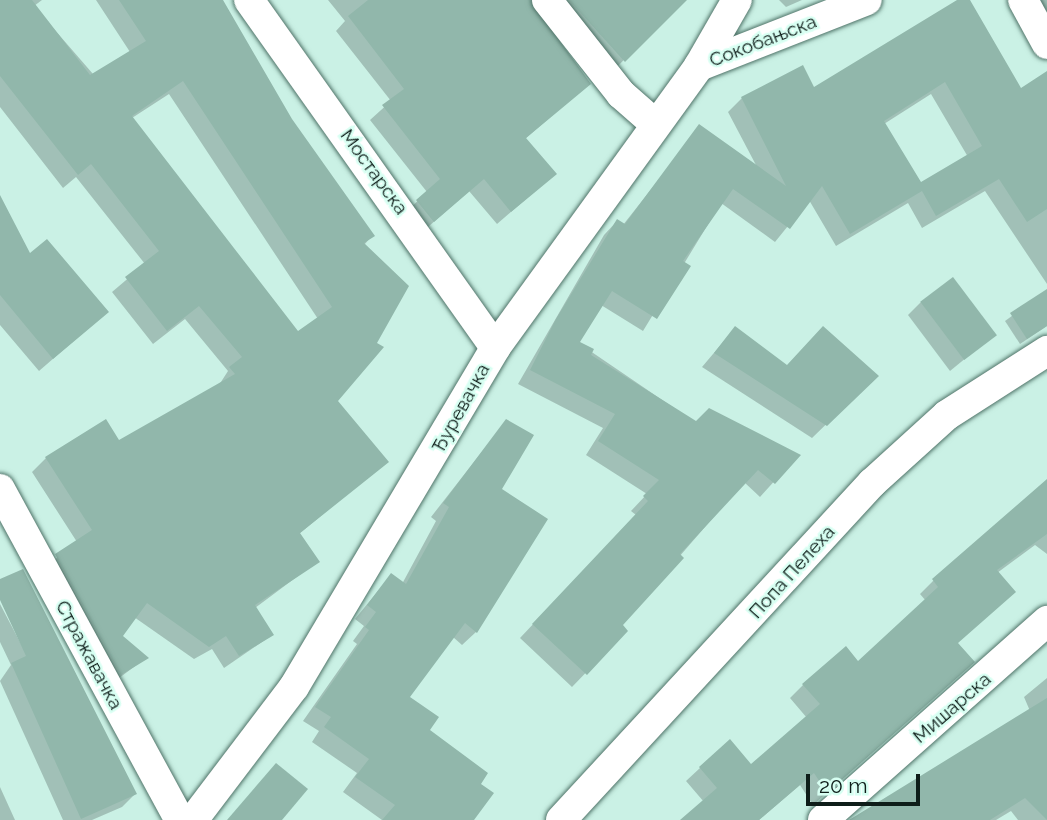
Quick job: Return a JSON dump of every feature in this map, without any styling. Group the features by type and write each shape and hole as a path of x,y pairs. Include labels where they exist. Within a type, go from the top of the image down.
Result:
{"street":[{"name":"Мостарска","path":"249,0 495,348"},
{"path":"547,0 621,94 654,123"},
{"name":"Ђуревачка","path":"192,820 294,687 495,348 654,123 699,66 737,0"},
{"name":"Сокобањска","path":"699,66 867,0"},
{"path":"1023,0 1047,44"},
{"name":"Попа Пелеха","path":"561,820 872,483 947,415 1047,351"},
{"name":"Стражавачка","path":"0,489 180,820"},
{"name":"Мишарска","path":"822,820 1047,621"}],"building":[{"path":"0,0 32,0 90,75 146,41 119,0 223,0 292,119 375,236 364,243 409,286 377,343 384,347 338,401 389,462 300,533 320,562 255,605 274,635 239,656 226,636 209,647 147,603 123,636 149,658 121,675 55,554 92,530 45,457 106,419 119,440 235,374 229,367 242,357 199,306 167,331 125,277 159,251 91,164 78,175 0,76","holes":["183,81 332,307 298,331 132,116"]},
{"path":"368,0 530,0 591,84 526,138 557,174 511,212 484,179 434,222 416,200 440,179 382,105 404,89 348,16"},
{"path":"569,0 687,0 625,62"},
{"path":"957,0 970,0 1021,88 1047,71 1047,209 1027,222 999,179 936,216 922,191 850,234 822,186 790,229 733,189 683,261 691,266 657,319 612,291 580,342 594,349 591,355 696,421 709,408 801,455 775,484 758,470 680,554 684,558 623,625 628,631 587,675 532,624 648,501 643,496 659,480 598,441 615,414 530,370 556,319 617,219 625,224 699,124 786,186 741,97 803,65 814,87","holes":["945,82 982,146 921,182 884,121"]},
{"path":"0,195 30,253 47,239 109,312 53,359 0,295"},
{"path":"953,277 997,335 964,360 920,302"},
{"path":"1047,289 1047,326 1027,339 1010,313"},
{"path":"735,326 787,365 823,326 879,376 827,426 714,353"},
{"path":"506,419 534,435 502,489 548,519 477,633 465,623 410,697 439,717 430,730 488,773 481,784 494,793 474,820 382,820 395,805 355,777 369,759 324,727 331,717 315,707 369,630 365,627 376,612 367,605 391,573 406,584 449,507 443,503"},
{"path":"1047,479 1047,534 997,570 1016,592 958,643 975,662 827,793 814,773 759,820 680,820 717,788 699,767 730,739 751,764 820,704 802,684 846,646 858,661 938,587 932,579"},
{"path":"23,569 137,794 81,819 11,663 26,656 0,600 0,579"},
{"path":"1047,698 1047,820 1025,798 990,820 849,820"},
{"path":"276,763 308,789 282,820 227,820"}]}
